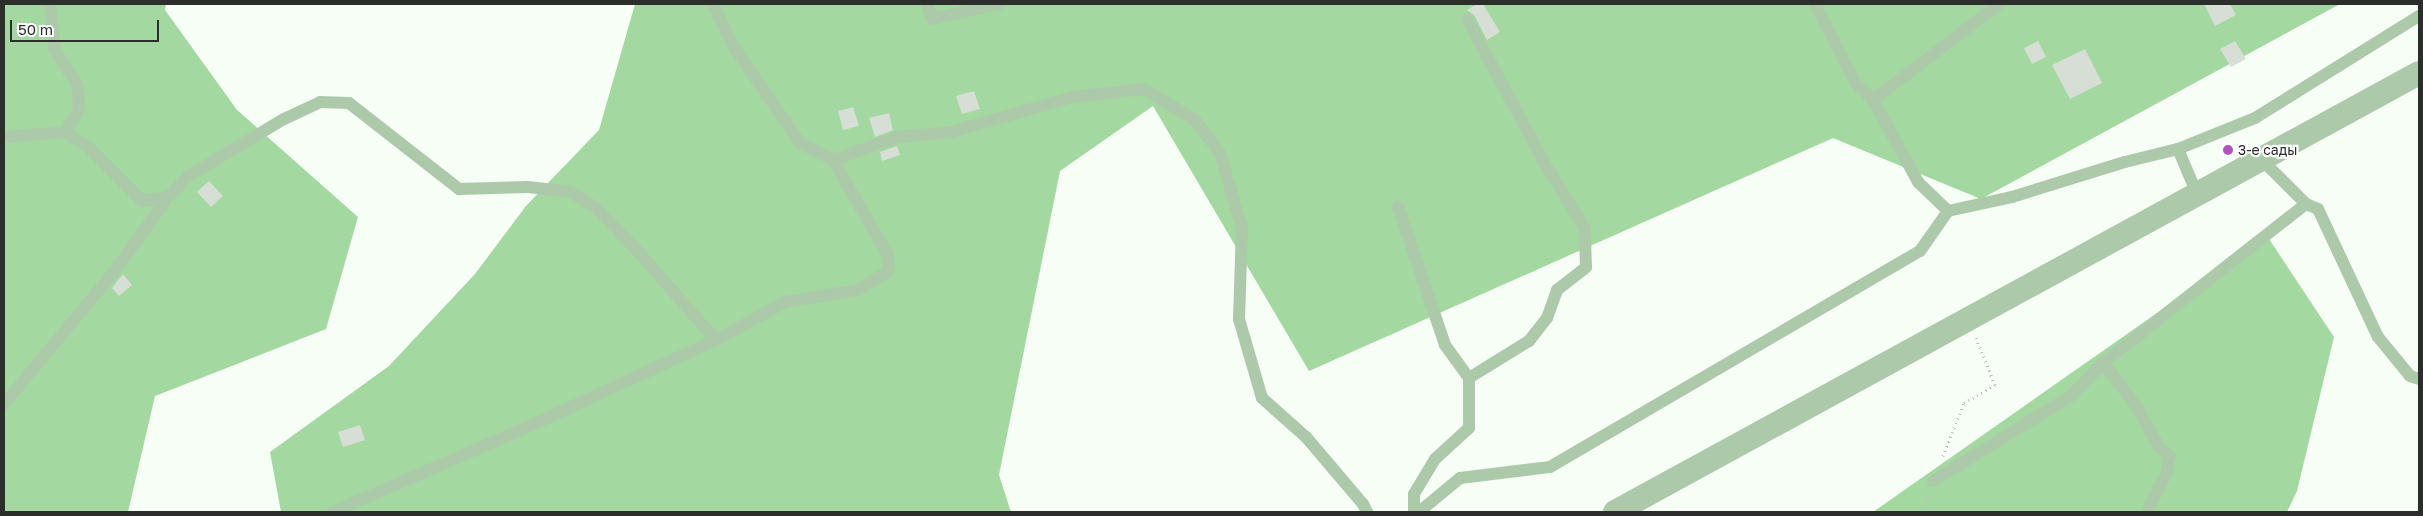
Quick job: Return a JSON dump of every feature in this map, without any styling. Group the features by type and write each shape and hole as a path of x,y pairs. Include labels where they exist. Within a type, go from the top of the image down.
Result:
{"street":[{"path":"1615,512 2419,73"}],"lane":[{"path":"50,4 55,50 78,86 79,110 65,132"},
{"path":"333,512 521,430 716,340 784,302 858,290 889,271 888,256 833,160 800,143 732,44 713,4"},
{"path":"927,4 932,19 999,4"},
{"path":"1815,4 1856,84 1873,100 1918,182 1948,211"},
{"path":"1873,100 1999,4"},
{"path":"1419,512 1460,478 1550,468 1920,251 1948,211 2012,196 2125,162 2178,149 2255,118 2419,16"},
{"path":"1467,19 1544,162 1584,229 1586,267 1557,290 1547,318 1529,341 1469,378"},
{"path":"833,160 898,137 951,132 1073,97 1144,88 1195,120 1220,153 1242,228 1239,318 1262,398 1306,437 1363,504 1367,512"},
{"path":"4,404 114,272 168,197 187,177 284,119 320,102 349,103 460,189 528,187 571,192 595,207 634,247 716,340"},
{"path":"4,138 65,132 88,147 142,201 168,197"},
{"path":"2178,149 2197,194"},
{"path":"2262,160 2306,204 2318,209 2378,337 2410,376 2419,379"},
{"path":"1933,482 2072,395 2103,363 2306,204"},
{"path":"1398,206 1445,345 1469,378 1469,428 1434,459 1414,494 1414,512"},
{"path":"2103,363 2135,404 2159,447 2170,457 2166,474 2147,512"}],"path":[{"path":"1923,512 1964,403 1995,385 1968,319"}],"green space":[{"path":"4,4 166,4 165,10 237,110 358,217 326,329 155,396 128,512 4,512"},
{"path":"635,4 2340,4 1981,199 1833,138 1309,371 1153,106 1060,171 999,475 1011,512 281,512 270,452 389,366 475,274 526,206 599,130"},
{"path":"2267,236 2334,337 2297,491 2287,512 1873,512"}],"building":[{"path":"1477,4 1483,4 1500,32 1487,40 1474,15 1467,10"},
{"path":"2204,4 2230,4 2236,15 2215,26"},
{"path":"2038,41 2046,57 2032,64 2024,48"},
{"path":"2235,41 2246,59 2231,67 2220,49"},
{"path":"2085,49 2102,83 2070,99 2052,65"},
{"path":"974,91 980,109 962,114 956,96"},
{"path":"853,107 859,126 843,130 838,111"},
{"path":"889,113 893,130 875,137 869,118"},
{"path":"897,146 900,155 882,161 880,152"},
{"path":"209,181 223,196 211,207 197,192"},
{"path":"123,274 132,285 119,296 112,288"},
{"path":"360,425 365,440 343,447 338,432"}],"place":[{"name":"3-е сады","path":"2228,150"}]}
